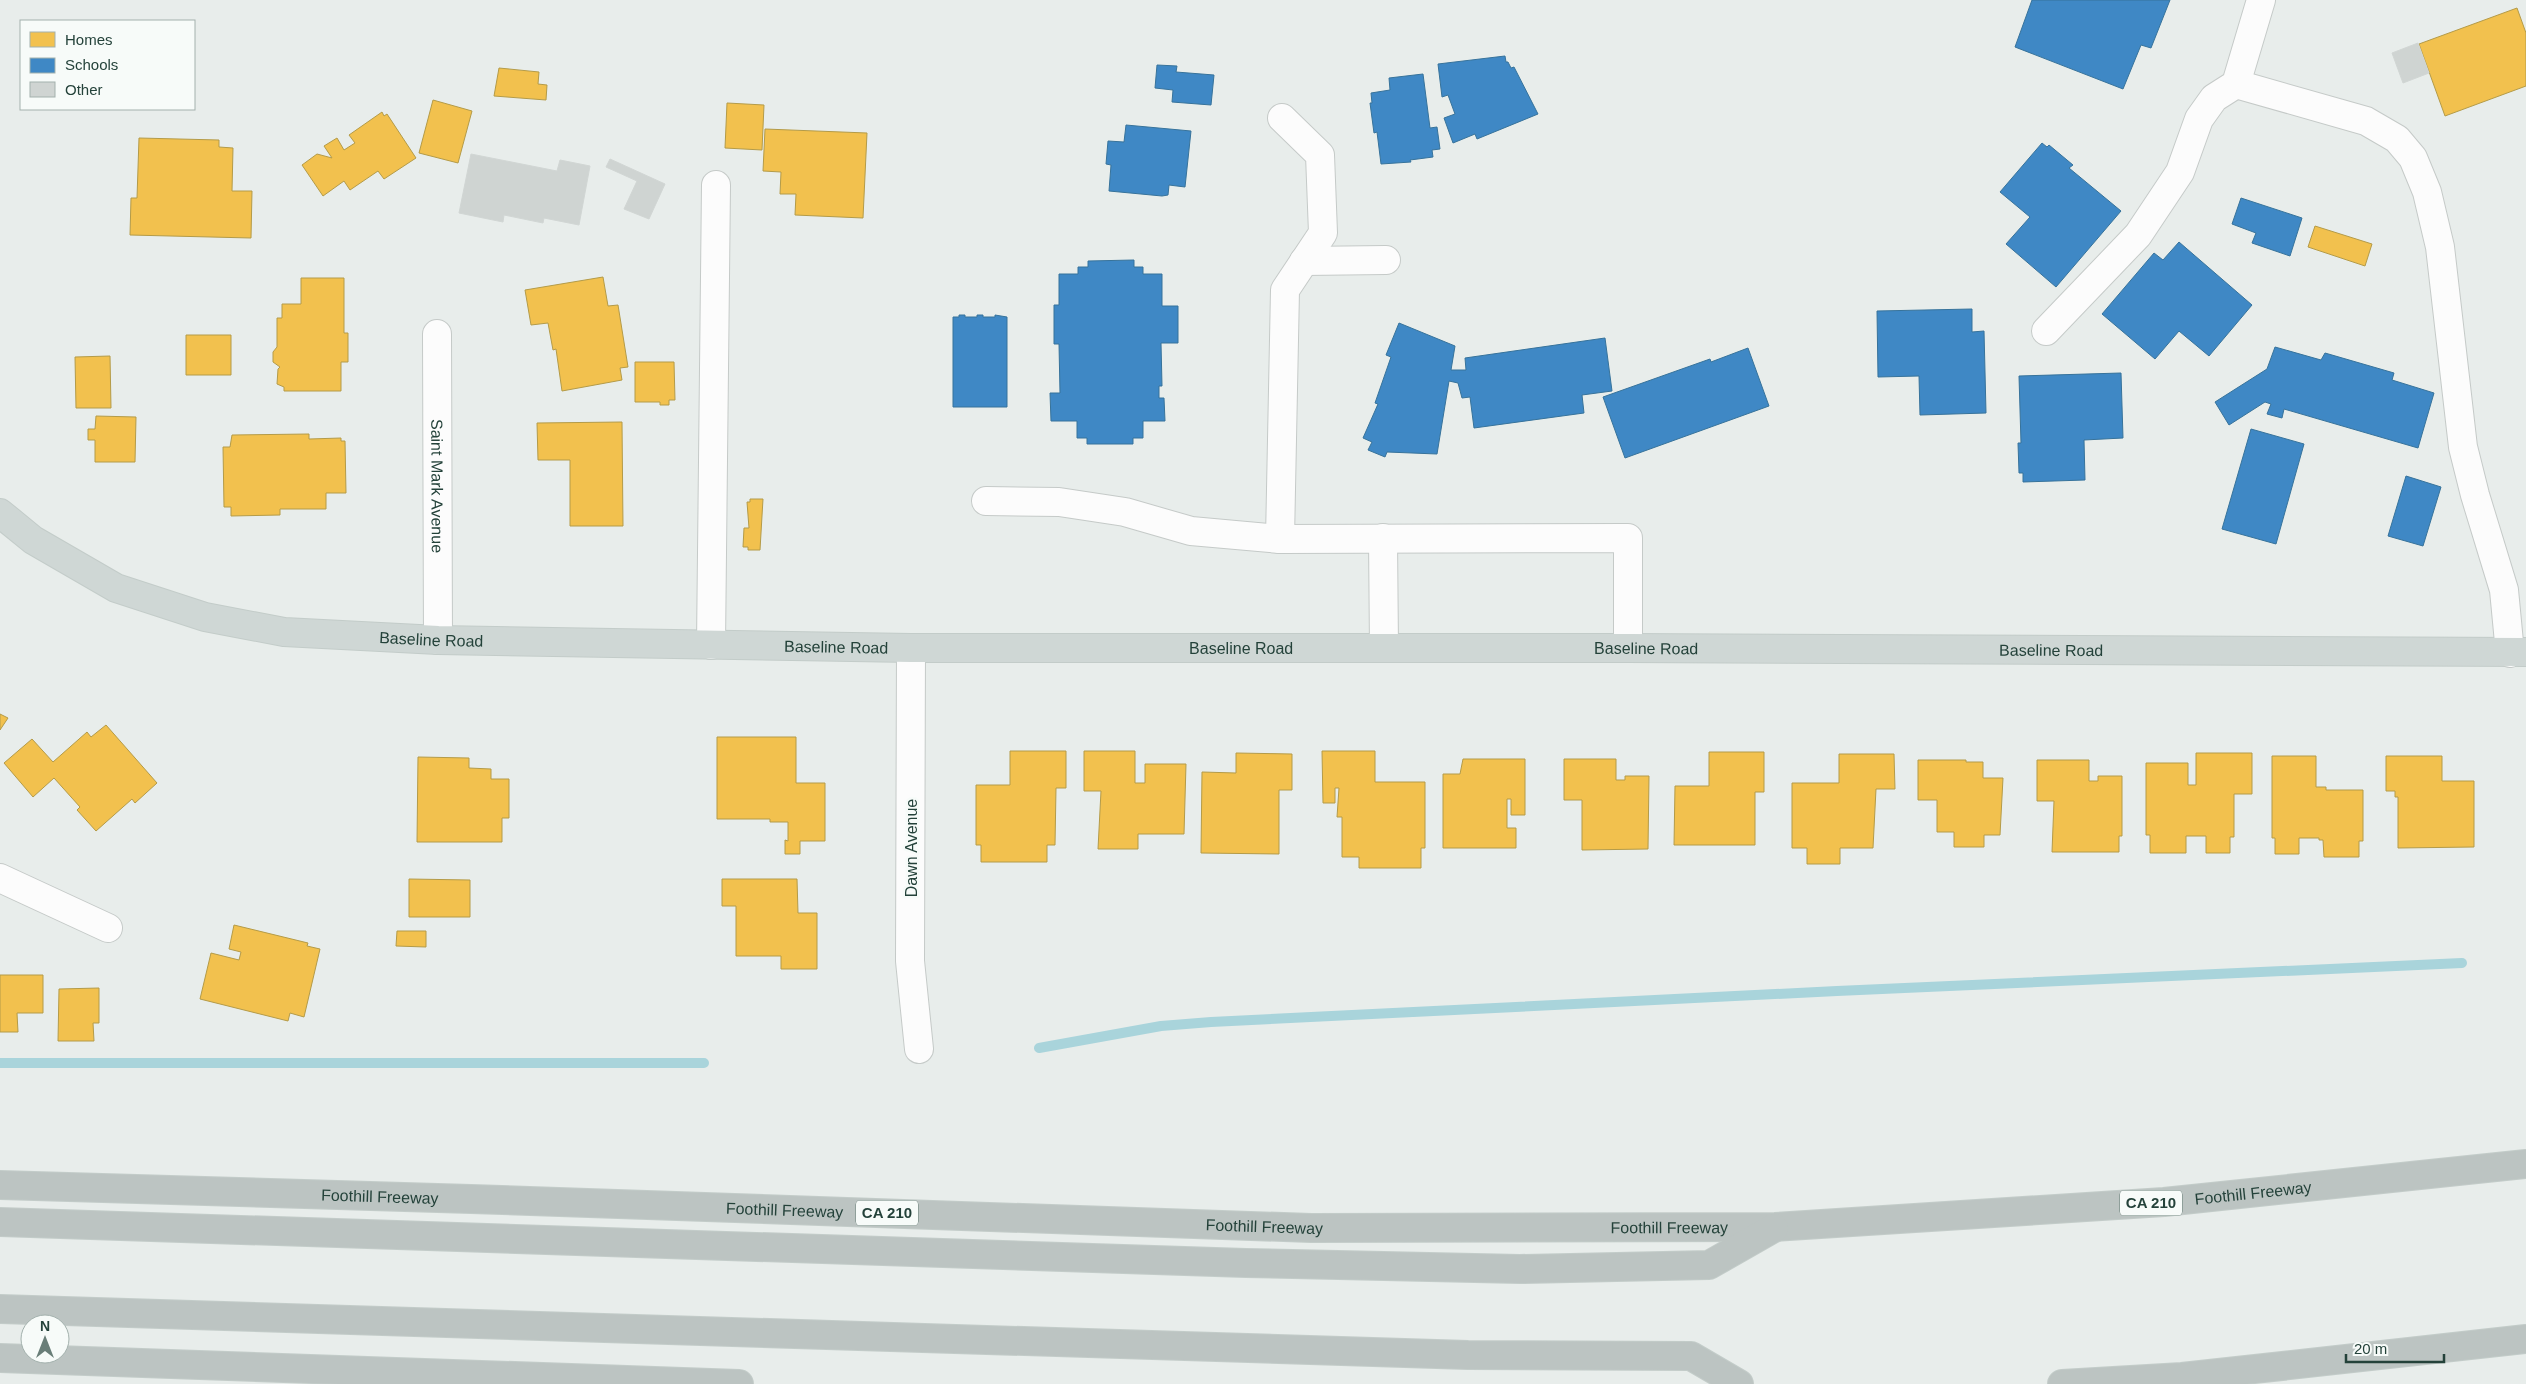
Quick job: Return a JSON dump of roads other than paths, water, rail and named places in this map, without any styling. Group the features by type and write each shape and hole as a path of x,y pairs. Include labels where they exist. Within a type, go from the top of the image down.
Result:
{"highway":[{"name":"Foothill Freeway","path":"0,1186 471,1199 1311,1228 1775,1227 2164,1202 2526,1164"},
{"path":"0,1222 1246,1263 1520,1269 1709,1265 1775,1227"},
{"path":"0,1309 1468,1355 1691,1356 1740,1384"},
{"path":"2062,1384 2182,1377 2526,1339"},
{"path":"0,1358 739,1384"}],"main road":[{"name":"Baseline Road","path":"0,513 33,540 116,588 204,617 284,632 438,640 911,648 1628,648 2518,652"}],"street":[{"path":"2046,331 2138,235 2180,172 2199,119 2214,98 2236,84 2261,0"},
{"path":"2236,84 2366,121 2397,139 2412,158 2426,192 2440,247 2463,447 2475,495 2504,590 2518,652"},
{"path":"1280,539 1285,290 1323,232 1320,155 1282,118"},
{"path":"711,646 716,185"},
{"path":"1304,261 1386,260"},
{"name":"Saint Mark Avenue","path":"437,334 438,640"},
{"path":"986,501 1059,502 1125,512 1191,531 1280,539 1628,538 1628,648"},
{"path":"1383,538 1384,648"},
{"name":"Dawn Avenue","path":"911,648 910,961 919,1049"},
{"path":"0,878 108,928"}],"waterway":[{"path":"1039,1048 1161,1026 1211,1022 2462,963"},
{"path":"0,1063 704,1063"}]}
